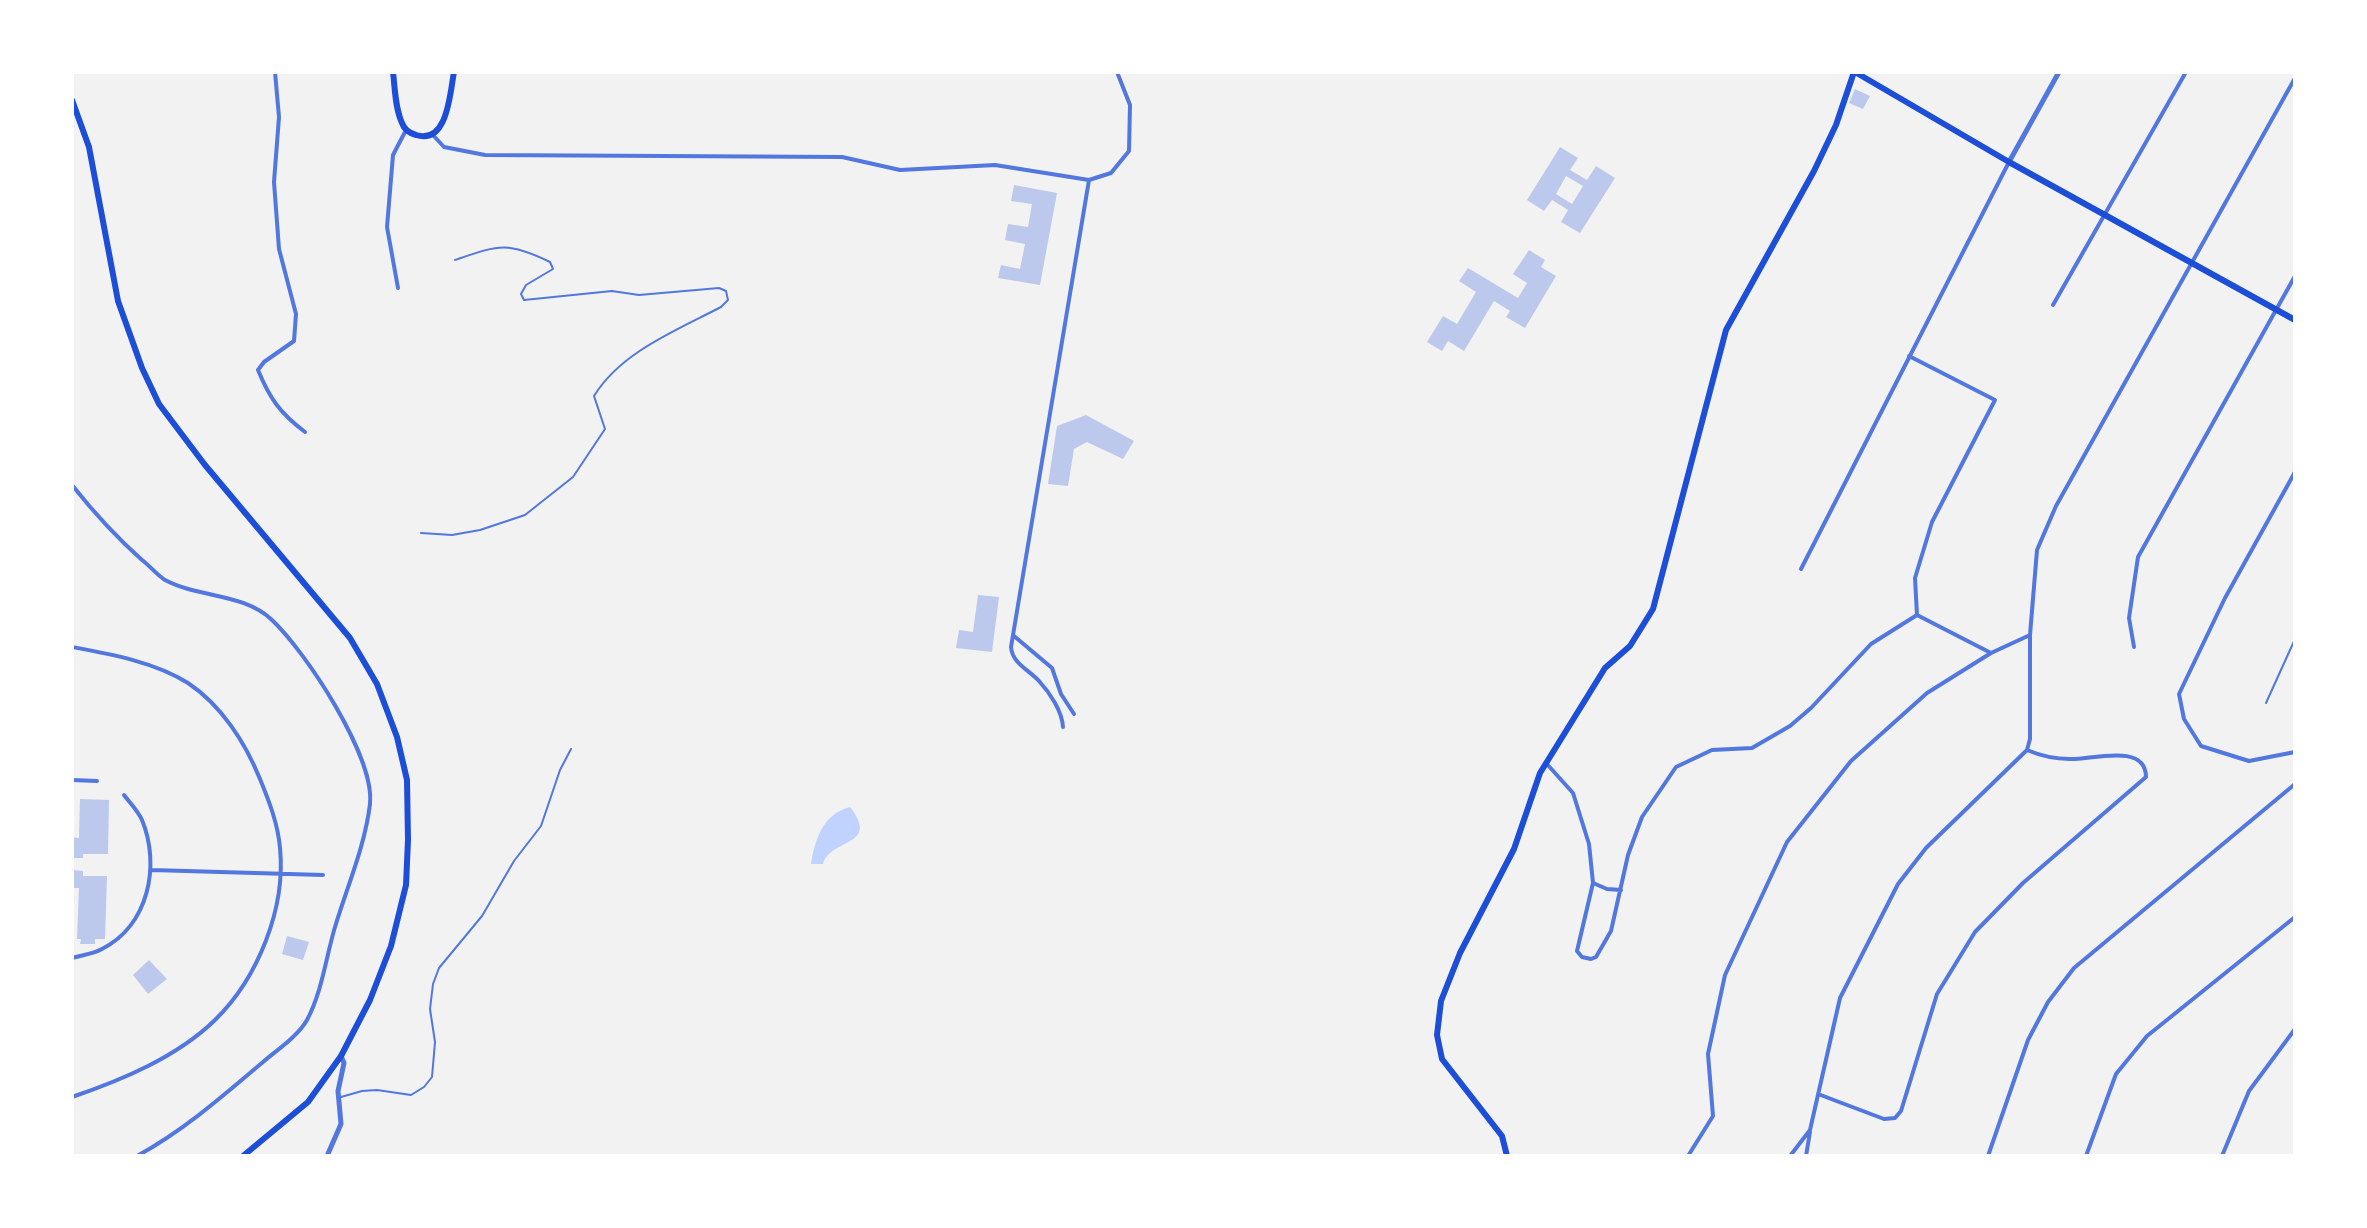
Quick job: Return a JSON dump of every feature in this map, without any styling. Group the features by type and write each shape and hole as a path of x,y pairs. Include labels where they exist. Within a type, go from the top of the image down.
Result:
{"main road":[{"path":"393,72 401,121 406,130 419,136 432,134 440,127 454,72"},
{"path":"1507,1156 1502,1136 1442,1059 1437,1035 1438,1011 1460,953 1514,849 1540,773 1605,668 1630,646 1653,609 1726,330 1814,171 1836,125 1855,72 2009,162 2295,320"},
{"path":"72,100 89,147 118,301 142,368 159,404 205,465 350,638 377,684 397,737 407,780 406,885 391,946 370,1000 341,1056 308,1102 243,1156"}],"street":[{"path":"275,72 279,117 274,182 279,249 296,314 294,341 264,362 258,370 282,415 305,432"},
{"path":"432,134 444,147 485,155 842,157 900,170 995,165 1089,180 1111,173 1129,151 1130,105 1117,72"},
{"path":"1801,569 2009,162 2059,72"},
{"path":"2053,305 2186,72"},
{"path":"1806,1156 1840,998 1898,884 1926,848 2027,750 2030,739 2030,635 2037,550 2056,506 2295,78"},
{"path":"398,288 387,227 393,155 406,130"},
{"path":"1063,727 1062,716 1041,683 1011,655 1089,180"},
{"path":"2134,647 2129,618 2138,557 2295,276"},
{"path":"1909,356 1995,400 1932,522 1915,578 1917,615"},
{"path":"2295,472 2225,598 2179,694 2184,719 2201,746 2249,761 2295,752"},
{"path":"72,485 108,530 164,579 198,592 254,606 273,620 318,678 351,732 363,766 370,801 365,829 321,982 306,1021 210,1107 137,1156"},
{"path":"1546,763 1573,793 1589,844 1593,883 1577,948 1578,955 1586,959 1596,957 1611,931 1628,855 1642,817 1676,767 1712,750 1752,748 1790,726 1871,644 1917,615"},
{"path":"1917,615 1991,653"},
{"path":"1012,635 1052,668 1061,694 1074,714"},
{"path":"1688,1156 1713,1116 1708,1054 1725,975 1787,842 1851,761 1927,693 1991,653 2030,635"},
{"path":"72,647 159,669 188,683 209,701 244,743 276,821 281,850 280,874 268,935 255,963 218,1017 194,1039 161,1059 105,1086 72,1097"},
{"path":"1818,1094 1884,1119 1895,1118 1901,1111 1937,994 1975,932 2023,883 2144,780 2146,768 2123,754 2070,759 2043,757 2027,750"},
{"path":"72,780 97,781"},
{"path":"1988,1156 2028,1040 2048,1002 2074,968 2295,784"},
{"path":"72,958 100,950 128,929 139,914 148,892 152,870 149,843 141,818 124,795"},
{"path":"152,870 323,875"},
{"path":"1593,883 1607,889 1621,890"},
{"path":"2086,1156 2116,1074 2147,1036 2295,917"},
{"path":"2222,1156 2249,1091 2295,1029"},
{"path":"327,1156 341,1124 339,1094 344,1063 341,1056"},
{"path":"1790,1156 1810,1130"}],"lane":[{"path":"421,533 466,533 525,515 573,477 605,429 594,396 604,380 656,341 721,307 728,300 726,291 719,288 639,295 612,291 524,300 521,294 526,285 553,269 550,262 525,250 497,245 455,260"},
{"path":"2266,703 2295,639"},
{"path":"339,1094 377,1090 411,1095 432,1077 435,1042 430,1009 433,984 439,968 482,916 514,861 541,826 560,770 571,749"}],"water":[{"path":"850,807 858,820 860,829 857,836 827,856 823,864 811,864 822,829 833,815"}],"building":[{"path":"1855,89 1870,96 1863,109 1849,103"},
{"path":"1560,147 1578,158 1570,170 1587,180 1596,166 1615,178 1580,233 1561,222 1568,210 1552,200 1544,211 1527,200","holes":["1566,176 1583,186 1572,204 1556,194"]},
{"path":"1014,185 1057,193 1040,285 998,278 1001,265 1020,269 1025,244 1005,240 1008,224 1028,227 1032,204 1011,201"},
{"path":"1529,250 1545,260 1541,267 1556,276 1525,328 1506,317 1510,311 1494,301 1464,351 1448,341 1442,351 1427,342 1443,316 1457,324 1476,292 1459,281 1468,268 1518,298 1527,283 1513,274"},
{"path":"1086,415 1134,441 1123,459 1087,442 1074,449 1068,486 1048,484 1057,426"},
{"path":"978,595 999,597 992,652 956,648 959,630 973,632"},
{"path":"80,799 109,800 108,854 83,854 83,858 72,858 72,837 79,838"},
{"path":"72,870 83,871 83,876 107,876 105,939 95,939 95,944 80,944 81,939 77,939 79,888 72,888"},
{"path":"287,936 309,942 303,960 282,954"},
{"path":"149,960 167,979 148,994 133,975"}]}
